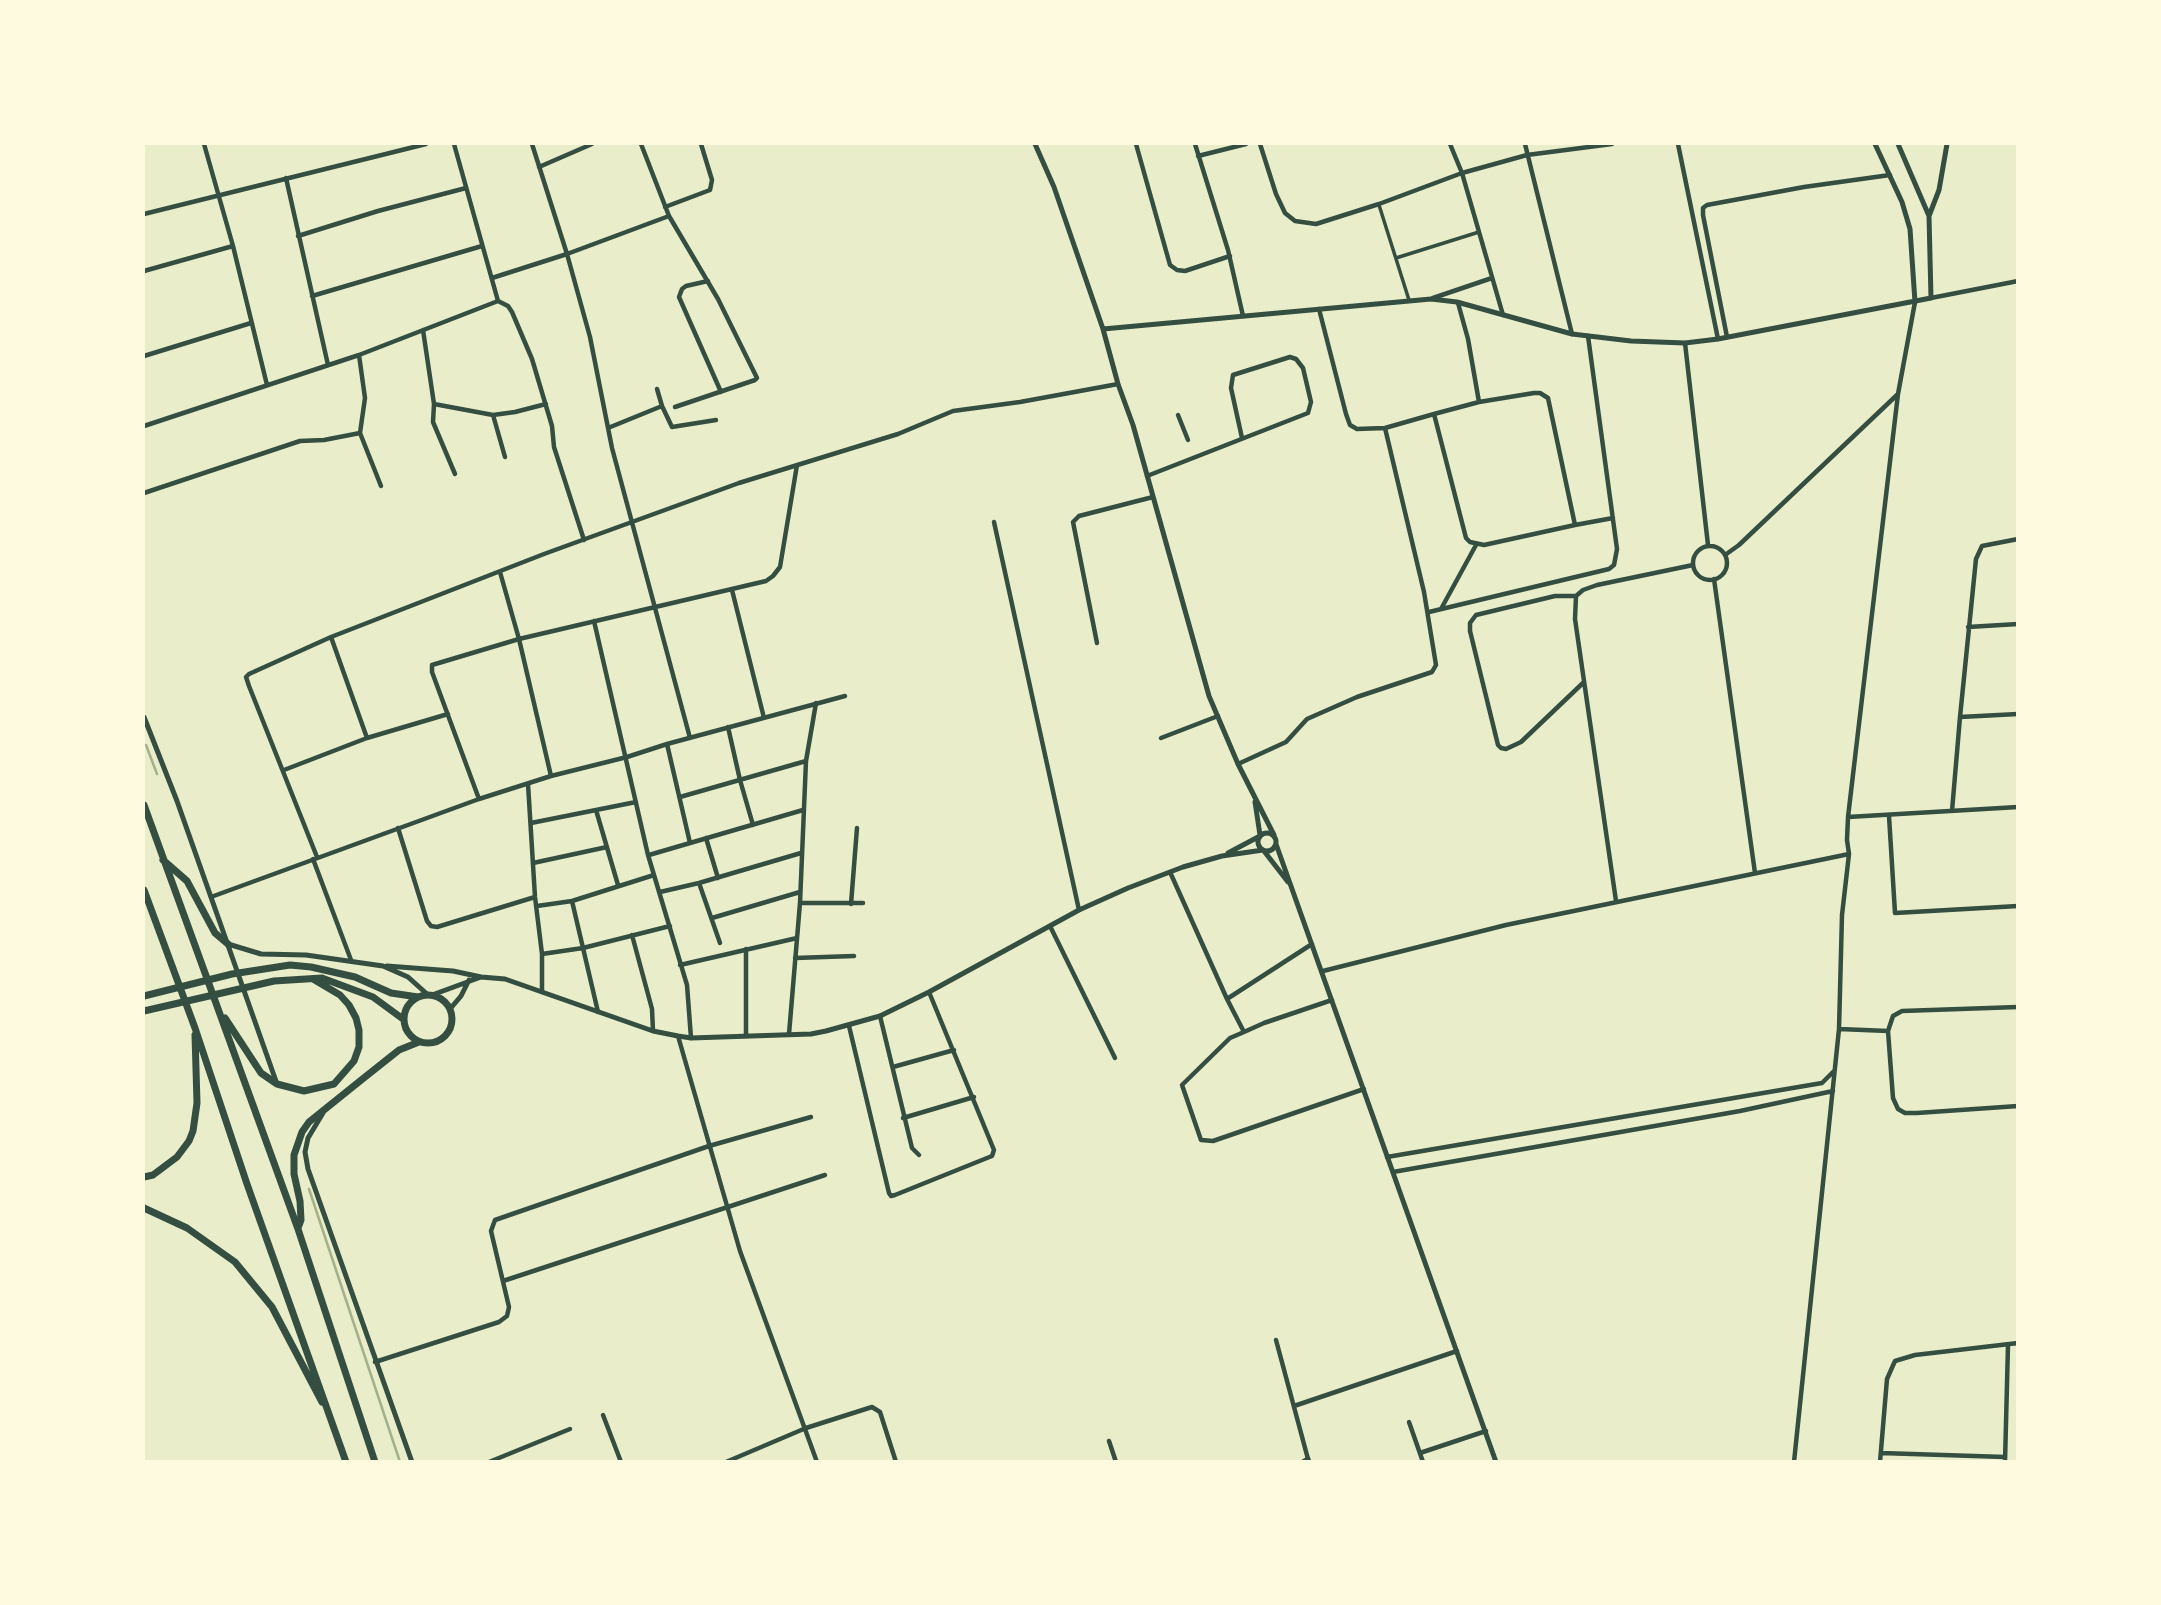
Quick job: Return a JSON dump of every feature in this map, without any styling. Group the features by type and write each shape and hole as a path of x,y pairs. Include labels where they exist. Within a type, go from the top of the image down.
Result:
{"highway":[{"path":"144,805 298,1229 376,1461"},
{"path":"162,859 187,881 215,933 228,944"},
{"path":"144,890 346,1461"},
{"path":"144,996 242,972 290,965 311,967 355,977 391,993 418,997 429,995 446,1002 452,1018 450,1028 445,1036 437,1041 419,1042 411,1037 405,1028 403,1019 410,1002 418,997"},
{"path":"144,1011 288,979 322,978 354,988 383,1003 403,1019"},
{"path":"219,1009 261,1073 276,1084 304,1091 327,1087 343,1077 354,1061 359,1047 356,1018 340,995 313,979"},
{"path":"144,1177 153,1175 177,1157 193,1131 197,1103 195,1028"},
{"path":"298,1229 301,1220 300,1201 294,1174 294,1155 302,1132 309,1122 399,1050 419,1042"},
{"path":"144,1208 187,1228 234,1262 272,1307 312,1387 333,1422"}],"street":[{"path":"204,144 233,246 267,384"},
{"path":"144,214 426,144"},
{"path":"454,144 498,301"},
{"path":"532,144 590,337 608,428 690,738"},
{"path":"539,167 592,144"},
{"path":"641,144 669,216 708,281 757,377 755,380 675,407"},
{"path":"665,207 710,190 712,180 701,144"},
{"path":"1035,144 1054,187 1103,329 1194,648 1238,764 1286,865 1291,887 1496,1461"},
{"path":"1136,144 1170,265 1185,271 1230,256"},
{"path":"1195,144 1230,256 1244,316"},
{"path":"1198,156 1246,144"},
{"path":"1259,144 1285,214 1295,220 1316,224 1462,173 1527,155 1612,144"},
{"path":"1450,144 1462,173 1503,315"},
{"path":"1525,144 1572,334"},
{"path":"1678,144 1718,339"},
{"path":"1794,1461 1839,1029 1842,915 1849,854 1848,817 1898,394 1914,302 1910,229 1875,144"},
{"path":"1898,144 1928,216 1931,298"},
{"path":"1928,216 1939,190 1947,144"},
{"path":"1727,337 1703,208 1707,205 1804,187 1889,175"},
{"path":"286,178 328,365"},
{"path":"298,236 377,211 466,188"},
{"path":"1379,204 1409,300"},
{"path":"492,278 567,254 669,216"},
{"path":"1396,258 1479,232"},
{"path":"144,271 233,246"},
{"path":"312,296 482,246"},
{"path":"1431,299 1492,278"},
{"path":"708,281 686,286 679,297 721,392"},
{"path":"1103,329 1431,299 1457,302 1572,334 1631,341 1685,343 1718,339 2018,281"},
{"path":"144,426 359,355 498,301 508,306 512,312 532,359 546,404 554,447 584,540"},
{"path":"1457,302 1468,339 1479,402"},
{"path":"1319,309 1350,425 1357,429 1385,428 1479,402 1534,393 1548,398 1575,525"},
{"path":"144,356 251,323"},
{"path":"423,330 434,404 433,422 454,474"},
{"path":"1429,612 1609,569 1615,565 1617,557 1613,518 1588,336"},
{"path":"1685,343 1708,545"},
{"path":"359,355 365,398 360,433 381,486"},
{"path":"1147,476 1308,413 1311,402 1303,368 1296,359 1290,358 1233,375 1231,388 1242,438"},
{"path":"351,960 284,770 247,676 331,637 584,540 739,483 898,434 953,411 1118,384"},
{"path":"657,389 671,428 716,420"},
{"path":"1725,555 1739,545 1898,394"},
{"path":"434,404 493,415 546,404"},
{"path":"608,428 662,406"},
{"path":"1434,414 1466,538 1476,545 1613,518"},
{"path":"493,415 505,457"},
{"path":"1178,415 1188,440"},
{"path":"1238,764 1286,741 1307,719 1357,697 1432,672 1436,665 1429,612 1385,428"},
{"path":"144,493 300,441 324,440 360,433"},
{"path":"479,799 432,665 519,639 766,581 780,567 797,465"},
{"path":"1097,643 1073,522 1079,516 1153,497"},
{"path":"994,522 1079,910"},
{"path":"1952,811 1976,559 1982,546 2018,539"},
{"path":"1441,609 1476,545"},
{"path":"1708,545 1718,548 1725,555 1725,570 1714,579 1703,579 1694,571 1693,560 1698,550 1708,545"},
{"path":"1584,682 1521,742 1513,747 1501,748 1498,745 1470,623 1476,615 1555,596 1576,596 1597,585 1693,565"},
{"path":"500,572 519,639 551,776"},
{"path":"1714,579 1755,873"},
{"path":"732,590 764,718"},
{"path":"1576,596 1575,619 1616,901"},
{"path":"594,621 648,855 687,985 691,1038"},
{"path":"1968,627 2018,624"},
{"path":"331,637 367,738"},
{"path":"211,897 479,799 551,776 845,696"},
{"path":"789,1034 800,903 806,761 816,704"},
{"path":"1960,717 2018,713"},
{"path":"284,770 367,738 448,714"},
{"path":"1161,738 1218,716"},
{"path":"144,717 228,944 276,1084"},
{"path":"728,727 753,825"},
{"path":"667,744 690,843"},
{"path":"680,797 806,761"},
{"path":"528,784 535,897 542,954 542,994"},
{"path":"1253,796 1260,836 1258,842 1291,887"},
{"path":"531,823 636,802"},
{"path":"1848,817 2018,807"},
{"path":"596,810 618,885"},
{"path":"648,855 803,810"},
{"path":"1889,816 1895,913 2018,906"},
{"path":"398,828 427,921 431,926 437,927 535,897"},
{"path":"851,904 857,828"},
{"path":"1222,856 1267,832 1274,835"},
{"path":"706,838 718,878"},
{"path":"228,944 247,952 261,954 453,971 517,982 542,994 653,1031 678,1036 691,1038 811,1034 880,1016 1079,910 1170,872 1222,856 1272,850 1276,844"},
{"path":"533,863 607,847"},
{"path":"660,892 801,853"},
{"path":"1323,971 1506,925 1849,854"},
{"path":"1170,872 1244,1032"},
{"path":"537,906 572,901 654,875"},
{"path":"699,883 720,943"},
{"path":"712,918 800,892"},
{"path":"572,901 599,1013"},
{"path":"800,903 863,903"},
{"path":"542,954 583,948 670,926"},
{"path":"1050,926 1115,1058"},
{"path":"632,935 652,1009 653,1031"},
{"path":"680,965 797,937"},
{"path":"1227,999 1312,944"},
{"path":"746,949 746,1036"},
{"path":"795,958 855,956"},
{"path":"383,966 408,976 429,995 481,977"},
{"path":"450,1009 469,980"},
{"path":"849,1026 891,1196 992,1156 995,1150 929,992"},
{"path":"1332,1000 1264,1023 1230,1038 1181,1089 1200,1140 1213,1141 1364,1089"},
{"path":"2018,1007 1902,1011 1893,1016 1888,1031 1892,1087 1898,1109 1905,1113 1917,1113 2018,1106"},
{"path":"880,1016 903,1118 912,1148 919,1155"},
{"path":"1839,1029 1888,1031"},
{"path":"678,1036 740,1251 817,1461"},
{"path":"893,1067 954,1051"},
{"path":"1387,1157 1822,1083 1829,1079 1835,1070"},
{"path":"1393,1172 1740,1111 1833,1091"},
{"path":"903,1118 974,1097"},
{"path":"325,1109 308,1138 305,1159 412,1461"},
{"path":"375,1362 499,1322 507,1315 509,1307 491,1231 495,1220 709,1146 811,1117"},
{"path":"503,1281 825,1175"},
{"path":"1276,1340 1307,1461"},
{"path":"1880,1461 1886,1379 1895,1361 1915,1355 2018,1343"},
{"path":"1881,1453 2005,1459 2008,1345"},
{"path":"1294,1406 1458,1351"},
{"path":"726,1461 806,1429 872,1407 877,1408 895,1461"},
{"path":"603,1415 621,1461"},
{"path":"1409,1422 1423,1461"},
{"path":"489,1461 570,1429"},
{"path":"1420,1453 1486,1431"},
{"path":"1109,1441 1116,1461"}],"waterway":[{"path":"146,745 157,774"},
{"path":"309,1189 400,1462"}]}
